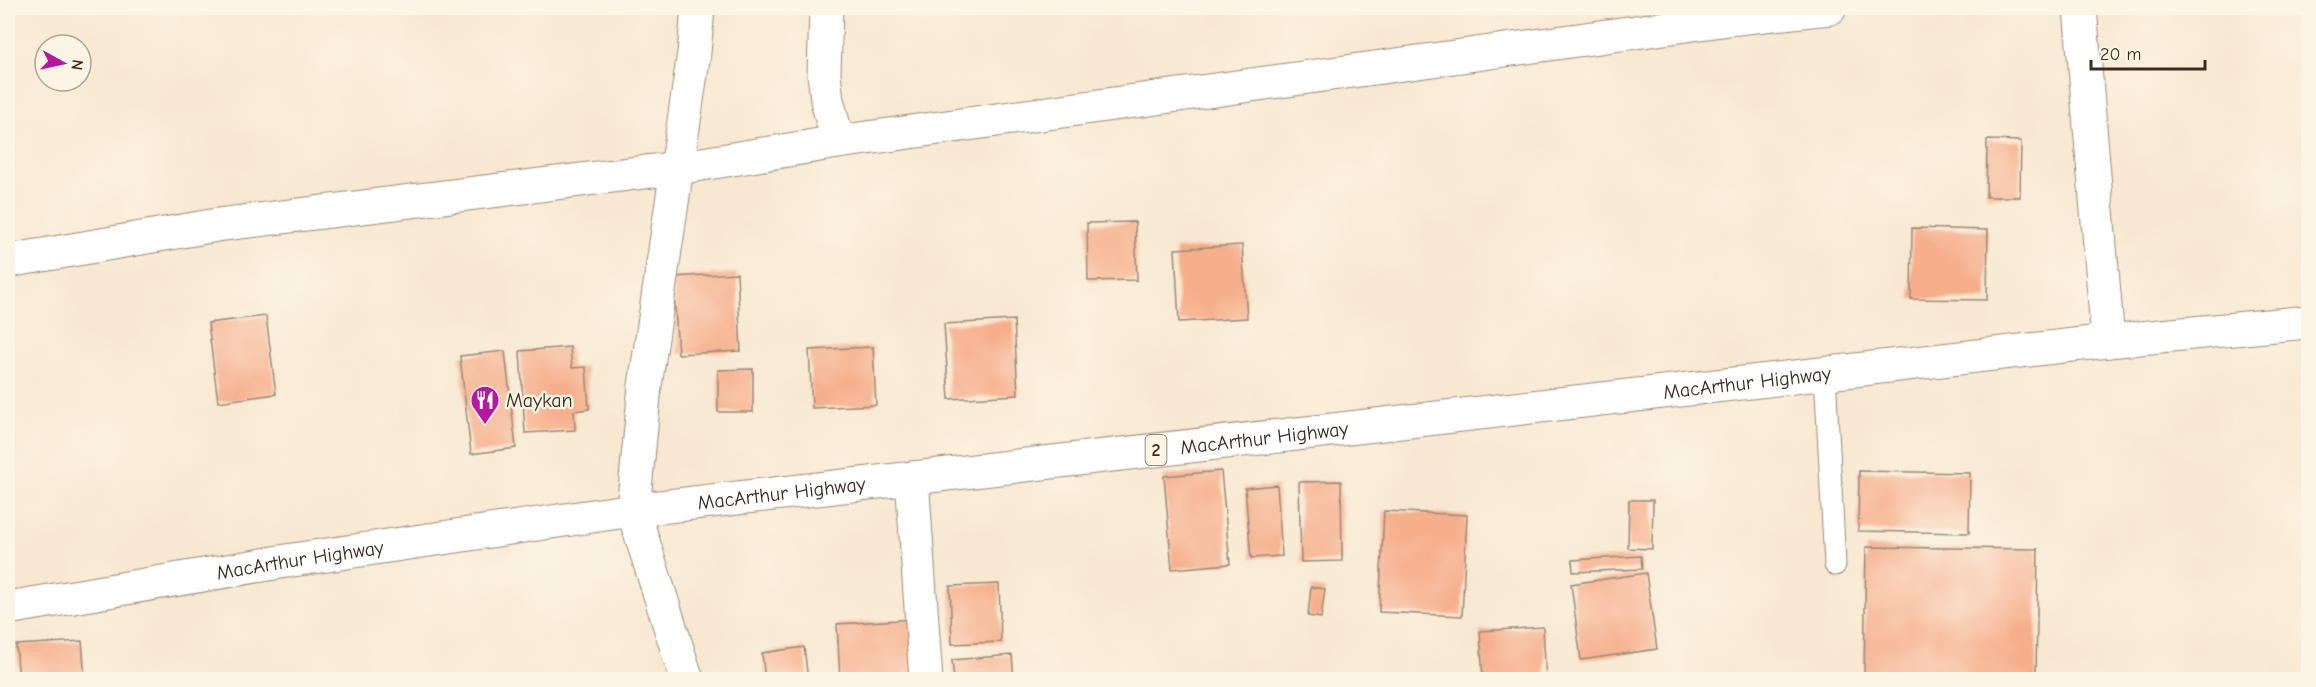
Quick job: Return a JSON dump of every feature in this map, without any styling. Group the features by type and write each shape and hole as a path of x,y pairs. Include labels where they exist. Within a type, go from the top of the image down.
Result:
{"main road":[{"path":"687,680 633,510 645,386 694,53 698,8"},
{"path":"826,8 824,74 827,100 838,142"},
{"path":"8,261 217,225 677,168 838,142 1737,13 1830,8"},
{"path":"2080,8 2108,341"},
{"name":"MacArthur Highway","path":"8,608 298,559 633,510 2108,341 2308,322"},
{"path":"912,478 926,680"}],"lane":[{"path":"1825,373 1835,565"}],"building":[{"path":"1987,140 2021,141 2020,197 1986,197"},
{"path":"1135,222 1137,280 1088,281 1087,223"},
{"path":"1912,228 1988,230 1987,300 1911,299"},
{"path":"1242,245 1247,318 1179,322 1175,249"},
{"path":"737,273 741,351 678,354 673,277"},
{"path":"266,316 276,394 218,402 208,323"},
{"path":"1014,320 1018,395 949,399 944,324"},
{"path":"570,347 572,368 586,367 589,409 574,411 575,430 525,433 520,351"},
{"path":"873,347 876,405 812,408 809,350"},
{"path":"505,351 516,448 471,454 460,356"},
{"path":"753,369 753,412 718,412 718,370"},
{"path":"1221,471 1230,564 1172,569 1164,476"},
{"path":"1859,471 1970,473 1969,533 1858,531"},
{"path":"1341,481 1342,561 1301,562 1299,482"},
{"path":"1277,485 1282,556 1251,558 1245,488"},
{"path":"1629,500 1653,500 1652,549 1628,548"},
{"path":"1384,511 1467,515 1462,616 1379,612"},
{"path":"1866,547 2038,549 2036,680 1864,680"},
{"path":"1641,556 1642,569 1573,572 1572,560"},
{"path":"1646,573 1657,649 1581,660 1571,584"},
{"path":"999,584 1001,642 952,644 950,586"},
{"path":"1311,587 1325,589 1321,618 1308,616"},
{"path":"915,619 919,680 840,680 837,624"},
{"path":"1543,627 1546,680 1483,680 1480,631"},
{"path":"82,641 85,680 19,680 16,645"},
{"path":"804,647 808,680 765,680 762,653"},
{"path":"1012,655 1014,680 954,680 952,660"}],"place":[{"name":"Maykan","path":"485,426"}]}
